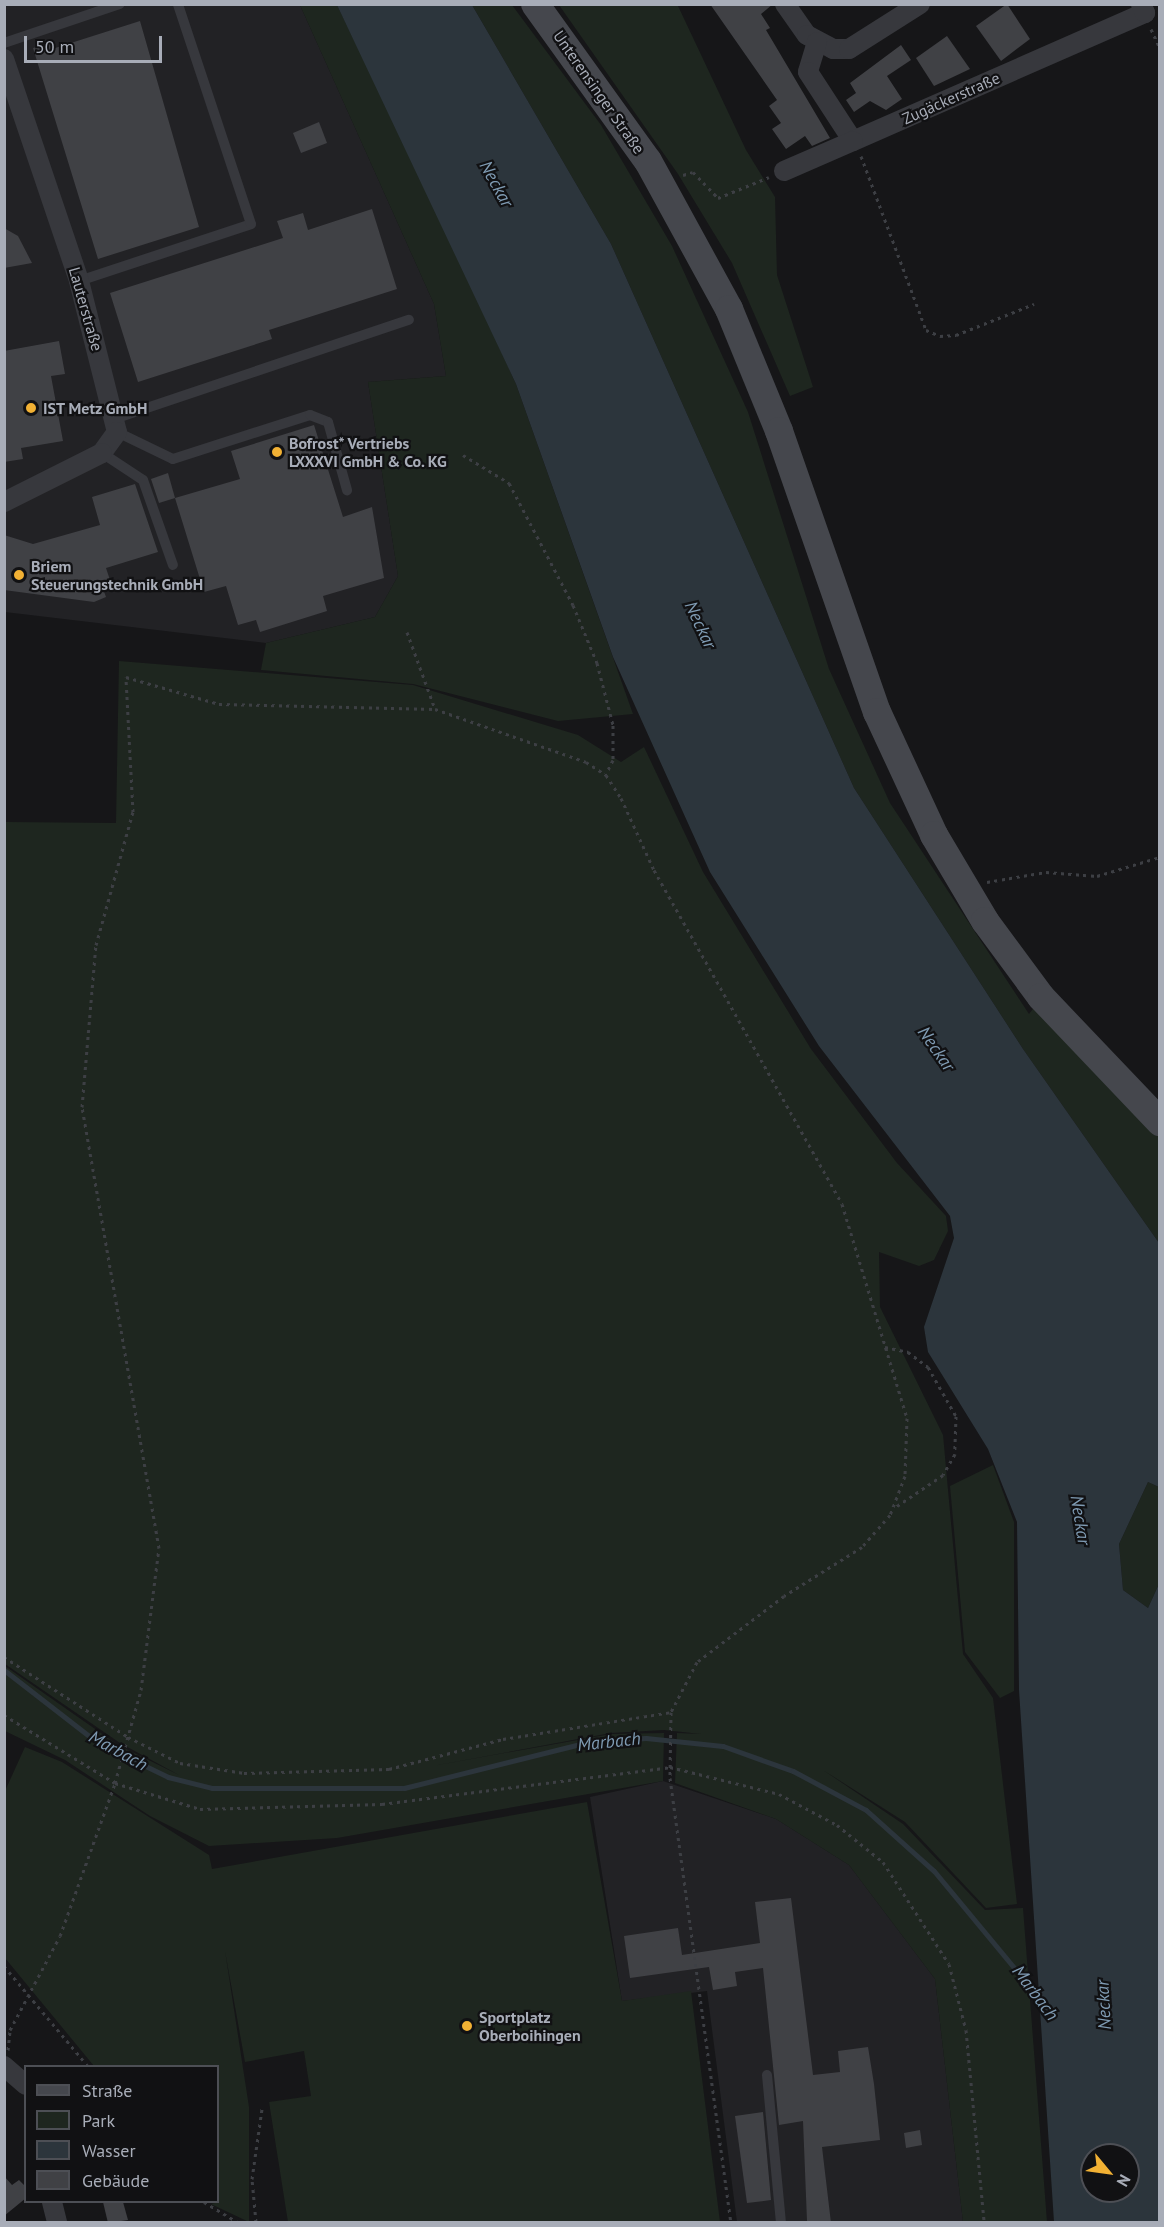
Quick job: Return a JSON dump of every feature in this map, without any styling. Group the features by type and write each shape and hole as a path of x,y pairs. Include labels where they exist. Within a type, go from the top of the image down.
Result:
{"street":[{"name":"Unterensinger Straße","path":"535,4 660,182 742,338 877,712 918,803 966,890 1041,997 1160,1122"},
{"path":"785,4 817,42 849,49 920,4"},
{"name":"Zugäckerstraße","path":"853,141 1145,14 1141,4"},
{"path":"784,171 853,141 808,72 817,42"},
{"name":"Lauterstraße","path":"7,72 79,281 117,425"},
{"path":"4,502 102,453 117,425"},
{"path":"5,2066 24,2083"}],"lane":[{"path":"4,43 120,4"},
{"path":"79,281 251,224 178,4"},
{"path":"117,425 409,321"},
{"path":"117,425 174,459 310,415 328,422 347,490"},
{"path":"102,453 143,480 172,565"},
{"path":"767,2075 781,2223"}],"path":[{"path":"853,141 926,330 940,336 956,335 1034,304"},
{"path":"660,182 693,172 718,198 784,171"},
{"path":"463,455 509,483 573,605 597,663 614,725 613,760 606,775"},
{"path":"407,632 435,709"},
{"path":"5,2066 10,2030 60,1936 119,1769 141,1690 159,1548 82,1107 96,945 133,812 126,677 219,704 435,709 586,762 606,775 842,1204 907,1418 906,1476 893,1509"},
{"path":"966,890 1014,875 1097,876 1160,857"},
{"path":"731,2223 670,1767 671,1712 697,1662 784,1596 862,1547 893,1509 943,1475 955,1454 956,1416 928,1367 908,1352 885,1347"},
{"path":"4,1657 128,1737 180,1763 244,1773 389,1769 503,1739 671,1712"},
{"path":"4,1715 115,1782 200,1809 370,1804 670,1767 779,1794 837,1825 883,1862 917,1909 949,1964 966,2030 984,2223"},
{"path":"4,1966 27,1997 86,2065"},
{"path":"256,2223 252,2179 262,2109"},
{"path":"206,2203 237,2223"}],"shaded area":[{"path":"4,5 300,5 434,304 446,376 368,382 398,576 375,617 266,643 5,612"},
{"path":"663,1781 776,1819 849,1865 935,1979 963,2222 737,2222 707,1991 622,2001 590,1797"}],"green space":[{"path":"300,5 337,5 429,193 516,384 633,714 558,721 413,684 261,670 266,643 375,617 398,576 368,382 446,376 434,304"},
{"path":"472,5 512,5 601,125 672,246 748,412 829,669 890,803 1029,1014 1036,1005 1159,1132 1159,1243 1023,1049 854,788 611,244"},
{"path":"559,5 678,6 746,150 775,197 777,275 813,387 790,396 732,263 678,174"},
{"path":"119,661 413,685 578,735 621,762 644,747 703,872 811,1049 897,1163 946,1216 948,1231 934,1260 919,1266 879,1252 880,1307 943,1435 963,1654 993,1698 1017,1904 986,1908 905,1822 823,1770 903,1824 985,1910 1023,1908 1047,2222 963,2222 935,1979 849,1865 776,1819 675,1783 677,1733 701,1734 664,1730 611,1733 427,1767 611,1734 664,1733 663,1781 337,1838 209,1846 150,1816 65,1760 5,1731 5,1666 118,1745 179,1775 120,1743 5,1664 5,822 116,823"},
{"path":"993,1465 1014,1522 1014,1691 1000,1698 965,1652 950,1486"},
{"path":"1148,1482 1159,1487 1159,1584 1148,1608 1123,1590 1119,1544"},
{"name":"Sportplatz Oberboihingen","path":"25,1747 62,1762 209,1855 212,1869 587,1802 622,2001 691,1991 720,2222 288,2222 269,2102 311,2096 304,2051 245,2062 225,1951 249,2107 249,2222 211,2204 219,2203 219,2065 93,2065 5,1958 5,1791"}],"water":[{"name":"Neckar","path":"337,5 472,5 611,244 854,788 1023,1049 1159,1243 1159,1487 1148,1482 1119,1544 1123,1590 1148,1608 1159,1584 1159,2222 1054,2222 1019,1690 1017,1522 988,1449 928,1352 924,1327 954,1238 950,1216 819,1046 710,872 613,657 516,384"}],"building":[{"path":"710,4 773,4 761,14 770,28 766,30 830,138 812,146 805,136 786,149 772,129 781,123 769,106 777,100"},
{"path":"1007,4 1030,39 1001,61 976,26"},
{"path":"140,21 199,227 98,259 33,48 50,43 52,49"},
{"path":"947,36 970,69 934,86 916,58"},
{"path":"901,45 911,60 887,76 902,99 886,110 870,101 854,112 846,100 856,93 850,83"},
{"path":"319,122 327,143 301,153 293,133"},
{"path":"372,209 397,289 269,330 272,339 138,382 110,293 283,238 277,221 303,213 308,230"},
{"path":"4,228 18,236 32,263 4,268"},
{"name":"IST Metz GmbH","path":"59,341 65,374 51,376 63,441 21,448 23,459 4,462 4,351"},
{"path":"314,425 343,517 372,507 384,578 323,596 327,611 260,632 256,620 238,625 226,586 204,592 175,498 240,479 231,451"},
{"path":"168,473 175,498 159,503 151,479"},
{"path":"135,484 158,552 106,568 111,583 102,586 106,597 94,602 4,590 4,535 33,544 100,525 92,497"},
{"path":"791,1898 813,2075 840,2072 838,2051 868,2047 874,2084 880,2140 822,2147 831,2223 807,2221 803,2121 779,2125 763,1968 735,1972 737,1986 713,1990 709,1967 630,1978 624,1936 678,1928 682,1955 760,1943 755,1902"},
{"path":"763,2112 771,2200 747,2203 735,2116"},
{"path":"920,2130 922,2145 906,2148 904,2133"},
{"path":"4,2176 12,2185 19,2180 24,2185 24,2200 4,2216"},
{"path":"103,2203 123,2203 128,2220 108,2223"}],"waterway":[{"name":"Marbach","path":"4,1670 98,1743 168,1777 212,1788 404,1788 588,1742 646,1738 723,1746 793,1771 866,1810 934,1871 1040,1999"}],"place":[{"name":"IST Metz GmbH","path":"31,408"},
{"name":"Bofrost* Vertriebs LXXXVI GmbH & Co. KG","path":"277,452"},
{"name":"Briem Steuerungstechnik GmbH","path":"19,575"},
{"name":"Sportplatz Oberboihingen","path":"467,2026"}]}
